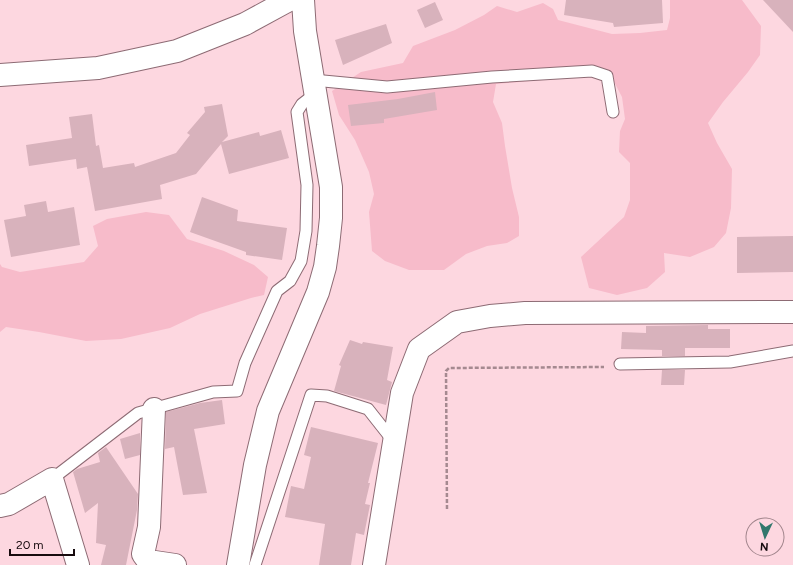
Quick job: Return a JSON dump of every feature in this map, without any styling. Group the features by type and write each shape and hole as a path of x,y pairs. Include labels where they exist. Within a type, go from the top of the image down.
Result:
{"street":[{"path":"0,75 98,68 177,51 245,24 289,0"},
{"path":"238,565 255,465 268,411 318,292 325,267 331,218 330,187 305,31 303,0"},
{"path":"374,565 402,393 419,349 457,322 490,316 526,314 793,312"},
{"path":"154,409 149,527 143,554 148,561 175,565"},
{"path":"0,506 9,504 52,479 78,565"}],"lane":[{"path":"52,479 138,413 213,392 237,391 245,362 277,291 290,281 301,261 306,231 307,185 297,112 314,87 387,87 492,77 592,71 607,76 613,112"},
{"path":"620,364 730,362 793,351"},
{"path":"255,565 311,396 327,396 368,409 395,442"}],"path":[{"path":"447,509 446,371 448,368 612,367 620,364"}],"shaded area":[{"path":"670,0 742,0 761,26 760,55 708,123 717,143 732,169 731,208 726,233 714,247 690,257 664,253 665,272 647,288 617,295 589,288 581,257 624,217 630,200 630,163 619,152 620,131 625,119 622,97 610,74 592,70 553,79 496,84 493,102 502,123 512,188 519,217 519,236 507,243 487,246 466,254 444,270 409,270 385,261 372,251 369,212 374,194 369,172 355,140 339,115 332,91 361,72 403,63 413,46 455,30 484,15 497,6 517,12 543,3 553,9 558,20 612,34 667,30 670,18"},
{"path":"146,212 169,215 187,239 224,251 254,265 268,277 264,295 200,314 170,328 121,339 86,341 6,327 0,332 0,264 2,267 20,272 84,262 98,246 93,226 107,219"}],"building":[{"path":"566,0 662,0 663,23 614,27 613,23 564,15"},
{"path":"763,0 793,0 793,32"},
{"path":"435,2 443,20 425,28 417,10"},
{"path":"386,24 392,43 343,65 335,40"},
{"path":"435,92 437,110 384,119 384,123 351,126 348,105 398,99"},
{"path":"222,104 228,136 222,142 259,132 260,136 281,130 289,158 229,174 221,144 196,174 160,185 162,199 95,211 87,167 77,169 76,159 29,166 26,145 72,138 69,117 92,114 96,146 99,145 103,168 134,163 135,167 176,153 190,135 187,133 205,112 204,107"},
{"path":"202,197 238,210 237,221 287,228 282,260 246,255 246,252 190,232"},
{"path":"46,201 48,212 74,207 80,245 11,257 4,220 26,216 24,205"},
{"path":"793,236 793,272 737,273 737,237"},
{"path":"708,325 708,329 730,329 730,348 685,348 685,356 662,356 662,350 621,349 622,332 646,333 646,326"},
{"path":"350,340 362,344 363,342 393,347 387,380 392,382 386,405 334,391 341,366 339,365"},
{"path":"662,370 685,370 684,385 661,385"},
{"path":"222,400 225,424 194,429 207,493 183,495 174,447 165,449 166,412 200,403"},
{"path":"311,427 378,443 368,483 370,483 365,504 370,505 364,535 356,533 351,565 319,565 325,524 285,517 291,486 304,489 311,457 304,455"},
{"path":"140,433 140,455 125,459 120,439"},
{"path":"106,447 138,494 137,510 126,565 101,565 106,545 96,543 98,503 85,513 73,472 77,469 100,462 98,453"}]}
